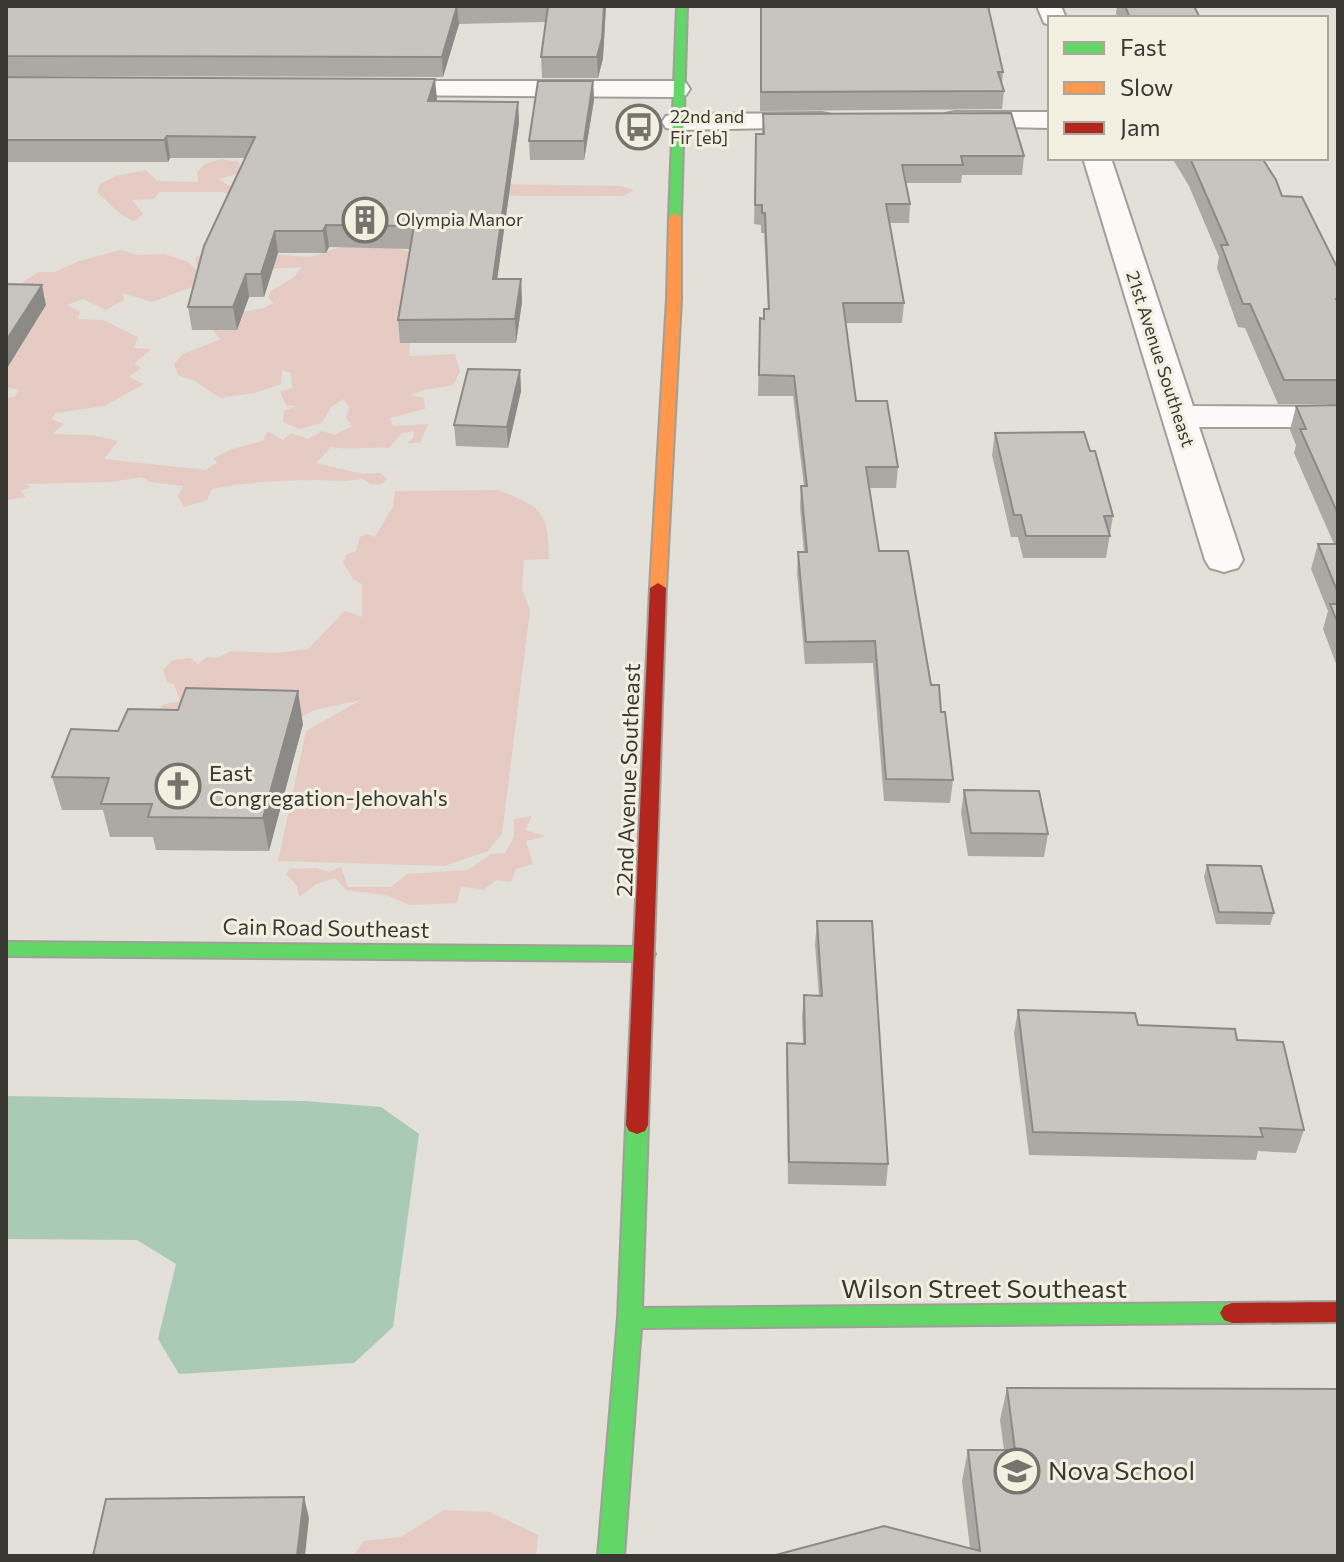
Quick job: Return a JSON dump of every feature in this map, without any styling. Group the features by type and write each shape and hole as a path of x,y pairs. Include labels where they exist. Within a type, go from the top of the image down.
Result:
{"street":[{"name":"22nd Avenue Southeast","path":"611,1556 630,1318 661,517 674,299 676,122 682,6"},
{"path":"346,89 677,89"},
{"path":"925,120 1048,120"},
{"path":"676,122 848,121"},
{"name":"21st Avenue Southeast","path":"1098,160 1224,560"},
{"path":"1178,416 1338,417"},
{"name":"Cain Road Southeast","path":"6,949 645,954"},
{"name":"Wilson Street Southeast","path":"630,1318 1338,1312"}],"shaded area":[{"path":"221,159 239,162 240,173 219,179 229,186 251,180 620,186 634,190 623,196 159,192 154,199 132,200 143,214 134,221 97,192 100,184 116,176 146,170 157,181 198,182 197,172 205,164"},
{"path":"353,243 389,246 416,254 479,245 500,265 411,332 409,356 455,354 460,372 453,385 411,395 424,398 425,409 390,418 393,426 428,424 420,443 407,443 413,438 414,431 402,433 389,448 331,447 316,463 363,474 380,473 387,479 380,485 370,484 362,478 252,483 212,489 207,500 184,507 178,496 183,486 150,482 142,477 111,482 24,484 31,487 20,491 26,497 6,500 6,398 14,397 19,390 6,387 6,341 47,296 20,290 23,282 39,272 55,272 79,261 121,250 137,255 165,254 188,262 199,272 197,285 152,302 123,293 124,300 106,310 83,299 67,305 80,312 78,319 103,320 138,337 134,348 151,349 134,364 141,368 129,377 144,384 104,406 56,413 51,419 64,424 52,434 92,435 118,441 104,459 205,470 217,463 214,458 232,449 263,441 267,431 283,440 291,433 308,439 322,431 335,435 352,426 346,418 349,407 343,399 331,407 322,423 299,429 283,422 284,411 297,406 286,405 280,392 292,388 291,373 282,370 281,384 254,393 220,398 195,381 178,375 174,364 183,354 221,339 213,331 243,312 274,303 268,298 271,291 293,278 302,267 206,273 196,265 196,257 215,250 310,257"},
{"path":"498,490 525,502 540,513 547,530 549,559 524,560 522,590 530,610 502,834 488,851 444,866 278,861 306,731 361,700 314,710 297,719 155,719 162,705 180,701 174,684 167,682 163,670 173,660 190,658 198,664 207,657 217,658 231,651 275,653 308,649 345,611 362,617 362,584 354,580 343,563 346,555 356,551 360,537 367,534 375,537 393,507 395,491"},
{"path":"532,816 525,830 545,836 526,841 533,864 516,869 511,882 497,880 483,890 461,886 457,903 410,905 386,895 346,890 335,878 316,884 299,897 297,886 286,874 290,869 316,868 329,872 341,867 348,887 391,887 407,874 468,870 491,854 505,853 514,837 514,819"},
{"path":"6,1096 305,1101 381,1107 419,1134 393,1327 354,1363 179,1374 158,1339 176,1264 137,1240 6,1239"},
{"path":"444,1510 490,1512 538,1535 536,1556 353,1556 364,1541 401,1537"}],"building":[{"path":"6,6 457,6 442,57 6,56"},
{"path":"548,6 604,6 597,57 541,57"},
{"path":"761,6 988,6 1003,72 998,72 1004,91 761,92"},
{"path":"1125,6 1194,6 1199,16 1129,16"},
{"path":"6,77 435,79 428,101 518,102 493,279 521,279 515,319 398,320 414,226 326,225 323,231 275,231 261,274 246,274 233,307 188,307 204,246 255,137 6,140"},
{"path":"538,81 593,81 584,141 529,141"},
{"path":"1011,113 1024,156 961,156 963,165 902,165 910,204 886,204 904,303 843,303 856,401 887,401 898,467 866,467 879,551 908,551 931,685 939,685 941,712 945,712 953,780 886,779 875,641 806,642 798,552 807,552 801,486 807,486 794,376 759,375 760,318 764,319 764,309 769,309 765,213 762,213 762,205 755,205 756,134 764,134 763,114"},
{"path":"1191,160 1263,160 1282,196 1302,197 1338,269 1338,380 1284,380 1250,304 1243,304 1221,245 1228,245"},
{"path":"6,284 42,285 6,341"},
{"path":"468,369 520,370 507,427 454,425"},
{"path":"1338,405 1338,514 1300,429 1306,429 1296,406"},
{"path":"1084,432 1090,451 1095,451 1113,516 1104,516 1110,536 1026,536 1021,515 1014,515 995,433"},
{"path":"1318,544 1338,544 1338,593"},
{"path":"1330,604 1338,604 1338,624"},
{"name":"East Congregation-Jehovah's","path":"186,688 298,691 263,818 148,817 152,804 101,804 109,778 52,777 71,729 118,731 128,709 178,710"},
{"path":"964,790 1039,791 1048,834 971,833"},
{"path":"1207,865 1261,866 1274,913 1219,912"},
{"path":"817,921 872,921 888,1164 789,1162 787,1043 805,1044 804,995 822,996"},
{"path":"1018,1010 1135,1013 1138,1025 1235,1029 1237,1040 1283,1042 1304,1130 1260,1128 1263,1137 1033,1132"},
{"path":"1007,1388 1338,1389 1338,1556 772,1556 884,1526 980,1551 968,1450 1015,1450"},
{"path":"304,1497 297,1556 93,1556 106,1499"}],"traffic: fast":[{"path":"675,217 682,6"},
{"path":"6,949 645,954"},
{"path":"611,1556 630,1318 637,1125"},
{"path":"630,1318 1232,1313"}],"traffic: slow":[{"path":"658,588 674,299 675,217"}],"traffic: jam":[{"path":"637,1125 658,588"},
{"path":"1232,1313 1338,1312"}],"place":[{"name":"22nd and Fir [eb]","path":"639,127"},
{"name":"Olympia Manor","path":"365,220"},
{"name":"East Congregation-Jehovah's","path":"178,786"},
{"name":"Nova School","path":"1017,1471"}]}
